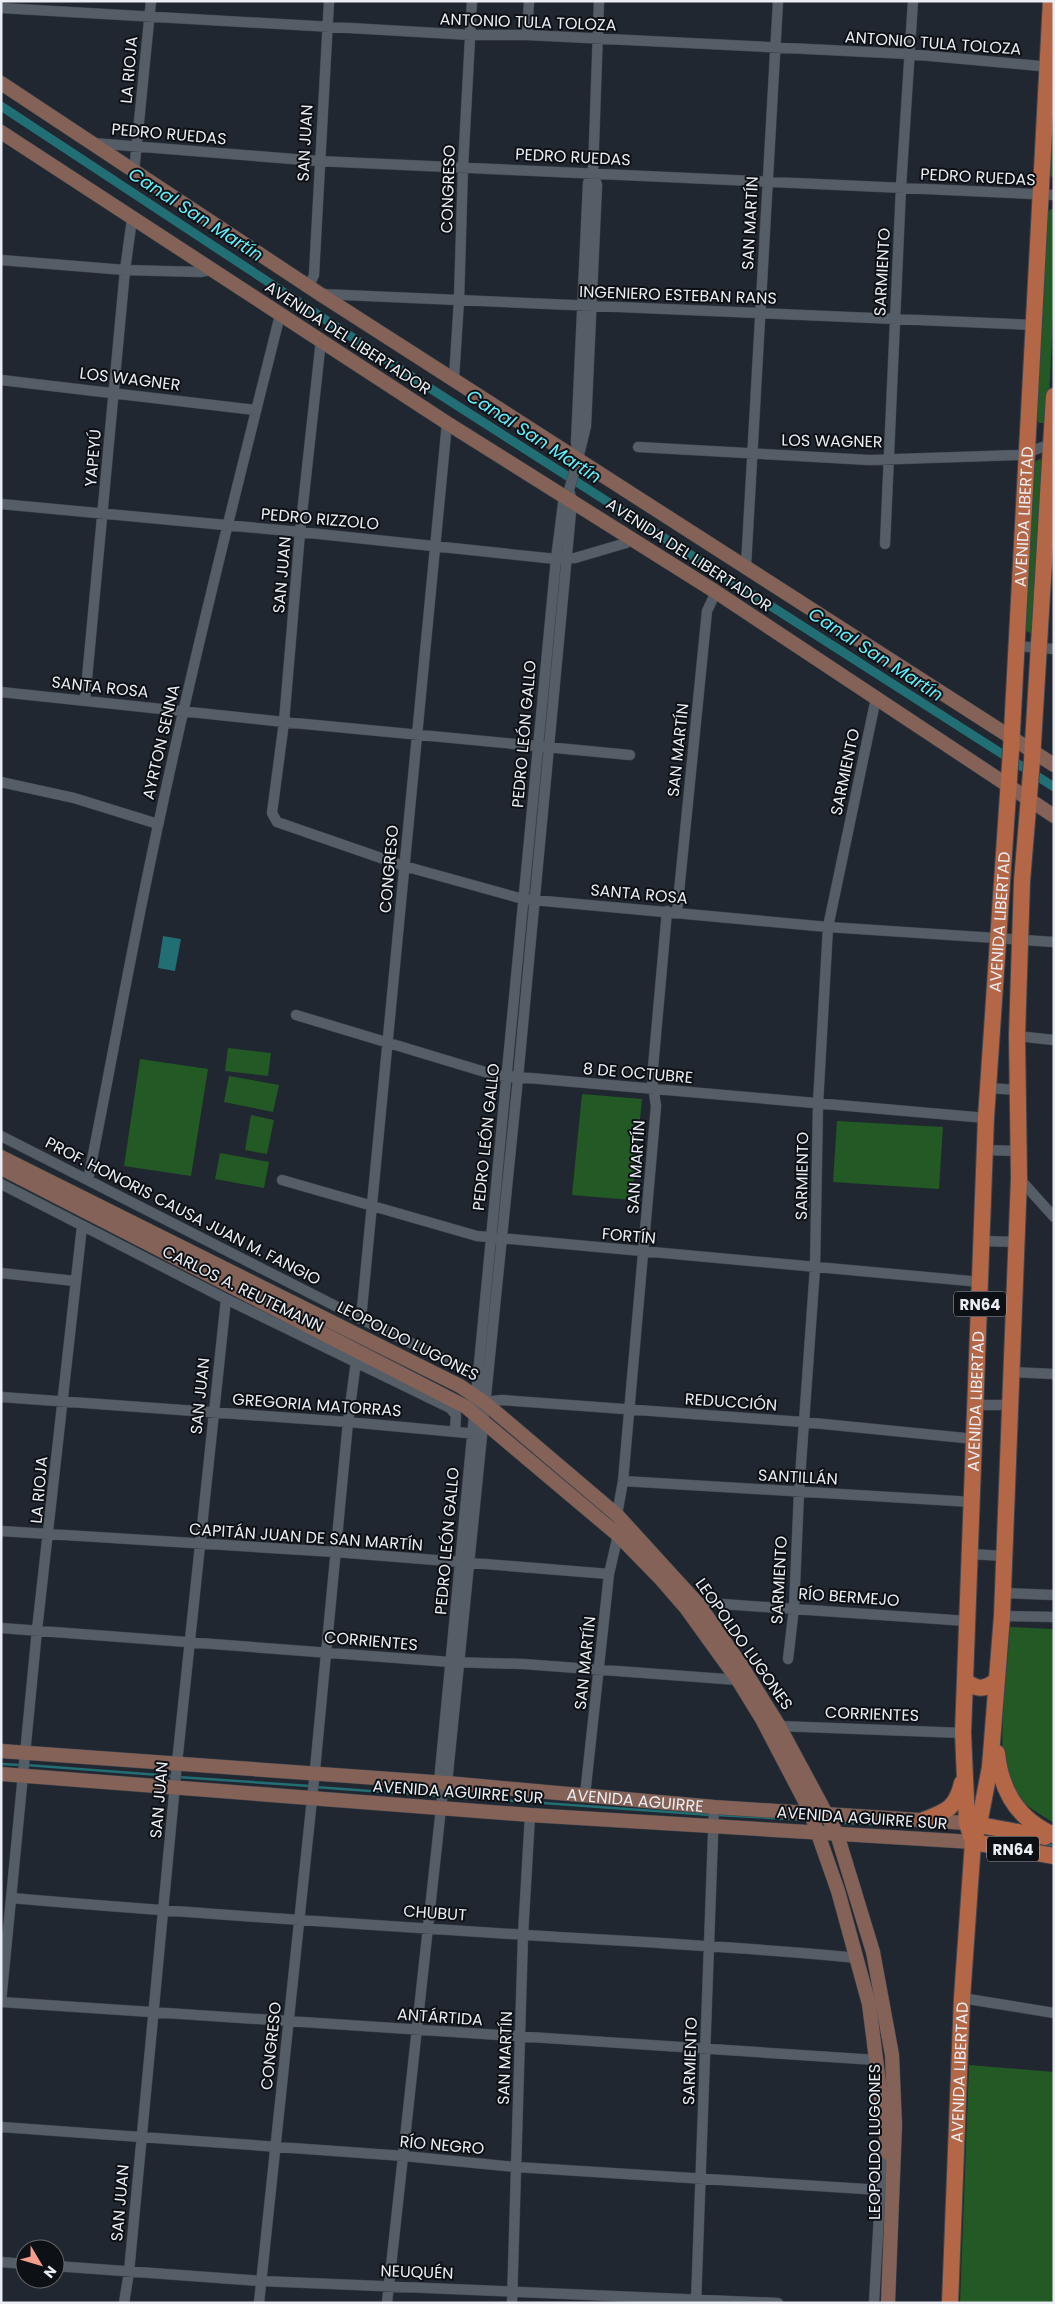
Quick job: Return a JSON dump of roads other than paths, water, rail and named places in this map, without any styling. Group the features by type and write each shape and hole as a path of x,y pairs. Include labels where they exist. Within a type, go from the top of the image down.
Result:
{"main road":[{"name":"AVENIDA LIBERTAD","path":"950,2303 962,1998 973,1842 973,1823 965,1772 963,1733 986,1118 1009,781 1034,325 1047,195 1051,1"},
{"name":"AVENIDA DEL LIBERTADOR","path":"1,83 314,290 454,378 577,462 746,566 1011,744 1054,765"},
{"name":"AVENIDA DEL LIBERTADOR","path":"1,132 447,423 568,495 876,698 1009,781 1030,795 1054,816"},
{"name":"AVENIDA LIBERTAD","path":"973,1823 990,1767 995,1727 996,1681 1002,1616 1019,1178 1017,1036 1022,881 1033,756 1046,649 1054,396"},
{"name":"LEOPOLDO LUGONES","path":"1,1157 451,1381 480,1399 617,1515 699,1605 741,1665 798,1758 817,1812 817,1832 838,1891 869,2004 884,2124 892,2226"},
{"name":"LEOPOLDO LUGONES","path":"1,1168 452,1399 479,1416 618,1535 686,1608 738,1680 817,1812 837,1834 873,1952 892,2055 895,2125 888,2303"},
{"path":"965,1681 980,1689 986,1688 996,1681"},
{"path":"995,1727 999,1773 1006,1789 1025,1818 1037,1828 1054,1835"},
{"name":"AVENIDA AGUIRRE SUR","path":"1,1751 313,1795 530,1815 713,1816 817,1832 973,1842"},
{"name":"AVENIDA AGUIRRE SUR","path":"1,1774 23,1772 315,1777 443,1785"},
{"path":"924,1820 947,1810 955,1802 965,1772"},
{"name":"AVENIDA AGUIRRE","path":"443,1785 585,1795 713,1816 817,1812"},
{"name":"AVENIDA AGUIRRE SUR","path":"817,1812 973,1823"},
{"name":"RN64","path":"973,1823 1054,1838"},
{"name":"RN64","path":"973,1842 1054,1856"}],"street":[{"name":"LA RIOJA","path":"134,172 151,1"},
{"name":"SAN JUAN","path":"314,290 318,161 329,1"},
{"name":"CONGRESO","path":"454,378 460,300 463,167 472,1"},
{"path":"527,35 529,1"},
{"name":"PEDRO LEÓN GALLO","path":"513,1078 523,899 543,745 568,495 577,462 576,442 587,307 588,182 593,173 599,1"},
{"name":"SAN MARTÍN","path":"746,566 754,454 767,180 778,1"},
{"name":"SARMIENTO","path":"885,544 890,458 894,320 908,54 913,1"},
{"name":"ANTONIO TULA TOLOZA","path":"1,8 327,28 471,35 527,35 908,54 1050,67"},
{"name":"PEDRO RUEDAS","path":"92,143 318,161 767,180 1047,195"},
{"name":"YAPEYÚ","path":"85,700 113,392 132,218"},
{"path":"1,260 125,270 200,272 212,270"},
{"name":"INGENIERO ESTEBAN RANS","path":"314,290 587,307 761,312 894,320 1034,325"},
{"name":"AYRTON SENNA","path":"88,1180 158,824 183,711 255,410 280,315"},
{"name":"SAN JUAN","path":"272,813 284,722 300,532 321,340"},
{"name":"LOS WAGNER","path":"1,380 255,410"},
{"name":"CONGRESO","path":"361,1319 390,1042 416,734 447,423"},
{"name":"LOS WAGNER","path":"638,447 869,460 1026,454 1045,445 1052,446"},
{"name":"PEDRO RIZZOLO","path":"1,504 561,559 626,543 631,537"},
{"name":"SAN MARTÍN","path":"617,1515 623,1481 656,1106 652,1079 707,611 716,592"},
{"path":"1015,646 1046,649"},
{"name":"SANTA ROSA","path":"1,692 284,722 543,745 630,755"},
{"name":"SARMIENTO","path":"788,1659 794,1608 798,1492 815,1268 818,1104 828,927 876,698"},
{"name":"PEDRO LEÓN GALLO","path":"387,2303 441,1806 496,1239 534,900 543,745"},
{"path":"1,782 74,798 158,824"},
{"name":"SANTA ROSA","path":"272,813 273,817 282,826 404,866 523,899 828,927 998,940 1020,939 1054,942"},
{"name":"8 DE OCTUBRE","path":"296,1015 485,1072 513,1078 654,1088 986,1118"},
{"path":"1017,1036 1054,1040"},
{"path":"988,1088 1018,1090"},
{"name":"PROF. HONORIS CAUSA JUAN M. FANGIO","path":"1,1136 361,1319 467,1370 483,1373"},
{"path":"985,1150 1018,1151"},
{"path":"1019,1178 1054,1217"},
{"name":"FORTÍN","path":"282,1180 467,1234 496,1239 981,1282"},
{"name":"CARLOS A. REUTEMANN","path":"1,1184 226,1299 450,1408 456,1415 455,1431"},
{"name":"LA RIOJA","path":"23,1772 82,1226"},
{"path":"982,1241 1016,1242"},
{"path":"1,1273 76,1281"},
{"name":"SAN JUAN","path":"124,2303 129,2272 163,1911 226,1299"},
{"path":"315,1777 335,1552 356,1361"},
{"path":"1011,1372 1054,1374"},
{"name":"GREGORIA MATORRAS","path":"1,1397 348,1422 477,1434"},
{"name":"REDUCCIÓN","path":"480,1399 804,1422 975,1438"},
{"path":"976,1404 1010,1405"},
{"name":"SANTILLÁN","path":"623,1481 972,1502"},
{"name":"CAPITÁN JUAN DE SAN MARTÍN","path":"1,1530 201,1545 335,1552 609,1574"},
{"name":"SAN MARTÍN","path":"585,1795 609,1574 618,1535"},
{"path":"970,1554 1004,1556"},
{"path":"1002,1593 1054,1595"},
{"name":"RÍO BERMEJO","path":"699,1605 794,1608 967,1621"},
{"path":"1002,1616 1054,1617"},
{"name":"CORRIENTES","path":"1,1628 455,1662 523,1664 738,1680"},
{"name":"CORRIENTES","path":"779,1726 963,1733"},
{"path":"1,2002 3,1954 11,1898 23,1772"},
{"name":"CONGRESO","path":"260,2303 288,2020 315,1777"},
{"name":"SAN MARTÍN","path":"512,2303 523,1935 530,1815"},
{"name":"SARMIENTO","path":"696,2301 713,1816"},
{"name":"CHUBUT","path":"11,1898 163,1911 428,1927 857,1958"},
{"path":"962,1998 1054,2013"},
{"name":"ANTÁRTIDA","path":"1,2002 288,2020 521,2038 876,2060"},
{"path":"874,2303 884,2124"},
{"name":"RÍO NEGRO","path":"1,2127 141,2139 404,2156 516,2167 881,2190"},
{"path":"1,2262 15,2263"},
{"name":"NEUQUÉN","path":"65,2267 261,2281 513,2290 696,2301 778,2303"}],"water":[{"path":"163,936 181,939 175,971 158,968"}],"waterway":[{"name":"Canal San Martín","path":"1,106 414,378 1054,787"},
{"path":"1,1764 20,1765"},
{"path":"26,1765 173,1776"},
{"path":"178,1777 310,1786"},
{"path":"315,1787 439,1796"},
{"path":"445,1796 711,1815"},
{"path":"717,1815 807,1820"},
{"path":"845,1823 873,1824"},
{"path":"1045,1844 1054,1846"}]}
